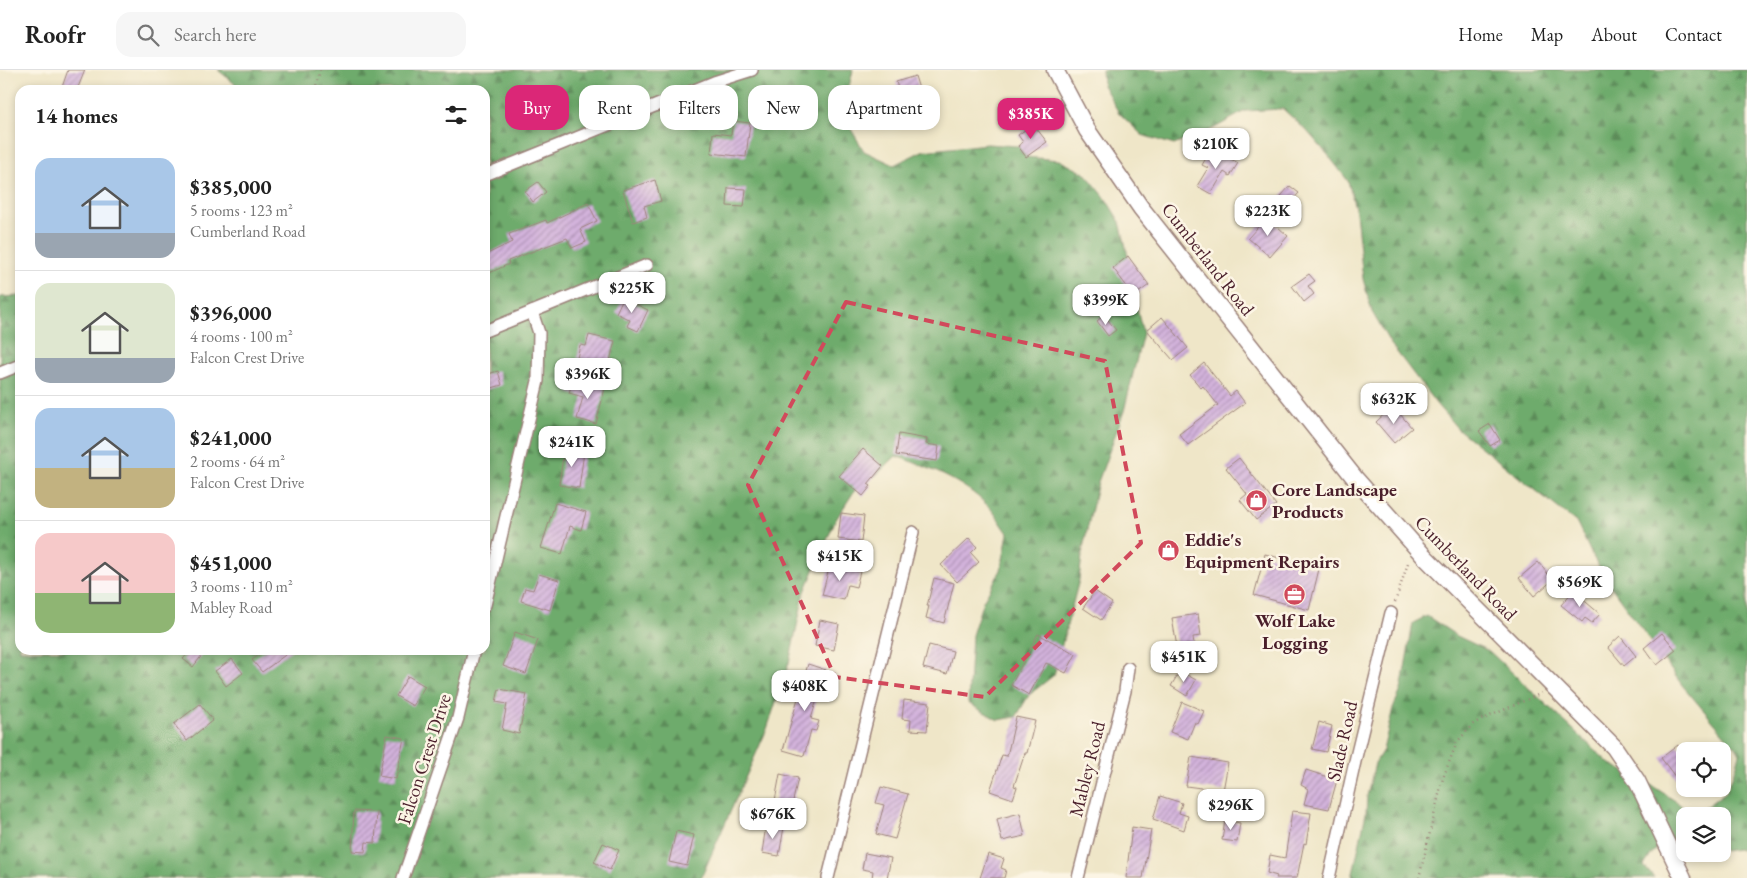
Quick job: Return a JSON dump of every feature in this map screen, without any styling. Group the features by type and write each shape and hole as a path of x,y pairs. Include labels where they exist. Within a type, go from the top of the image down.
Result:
{"street":[{"path":"490,173 714,82 752,70"},
{"name":"Cumberland Road","path":"1054,70 1087,130 1141,208 1354,478 1414,545 1614,747 1636,781 1683,878"},
{"path":"490,329 647,265"},
{"path":"490,584 538,381 539,332 532,312"},
{"path":"0,373 15,367"},
{"path":"828,878 913,532"},
{"name":"Slade Road","path":"1329,878 1391,613"},
{"name":"Falcon Crest Drive","path":"403,878 458,718 473,655"},
{"name":"Mabley Road","path":"1078,878 1125,691 1128,668"}],"path":[{"path":"316,85 320,70"},
{"path":"1391,613 1414,545"},
{"path":"1419,878 1443,778 1457,742 1474,723 1555,688"}],"highlighted area":[{"path":"846,302 1105,361 1141,543 985,697 835,677 748,485"}],"green space":[{"path":"218,70 853,70 849,85 828,85 828,130 852,130 864,151 894,165 922,151 987,144 1018,146 1026,157 1059,160 1086,174 1104,196 1120,222 1143,333 1124,411 1098,482 1083,548 1079,580 1054,675 1029,695 1016,717 998,720 968,703 972,635 983,601 1001,570 1008,533 990,508 967,488 933,470 896,456 875,476 862,479 835,521 804,594 789,663 767,729 701,878 0,878 0,297 15,296 15,655 490,655 490,85 236,85"},
{"path":"1102,70 1747,70 1747,848 1731,850 1731,807 1705,807 1719,797 1731,797 1731,780 1740,753 1682,685 1607,581 1577,523 1458,429 1437,405 1390,343 1372,312 1363,279 1356,212 1348,181 1328,155 1307,131 1283,109 1245,111 1213,129 1174,145 1142,135 1119,113 1103,85"},
{"path":"1427,616 1457,636 1489,651 1609,763 1651,785 1683,807 1676,807 1676,843 1665,842 1652,853 1644,866 1654,878 1352,878 1366,813 1367,796 1375,763 1383,750 1393,708 1401,690 1413,623"}],"building":[{"path":"68,70 85,70 79,85 63,85"},
{"path":"915,76 918,85 897,85 896,82"},
{"path":"738,122 748,123 749,130 746,157 711,153 713,133 731,135 732,130 738,130"},
{"path":"1033,124 1047,142 1026,157 1018,146 1023,142 1018,135"},
{"path":"1212,148 1238,163 1230,176 1224,172 1211,194 1197,186 1208,168 1202,165"},
{"path":"655,180 661,201 644,206 647,217 633,222 623,190"},
{"path":"538,182 546,192 533,202 525,191"},
{"path":"1290,186 1299,193 1289,204 1281,196"},
{"path":"728,188 746,189 744,207 727,206"},
{"path":"588,203 597,221 580,229 586,242 572,248 567,238 508,261 509,264 490,273 490,253 512,242 509,234 546,220 547,223"},
{"path":"1267,217 1288,236 1270,257 1248,238"},
{"path":"1128,256 1149,285 1134,296 1113,268"},
{"path":"1309,274 1315,281 1308,286 1314,294 1304,302 1292,286"},
{"path":"623,298 648,310 638,331 627,326 630,320 616,313"},
{"path":"1104,315 1116,330 1108,336 1097,321"},
{"path":"1162,317 1188,348 1173,360 1147,330"},
{"path":"589,335 615,341 609,365 577,358 580,345 586,346"},
{"path":"1204,363 1230,396 1236,391 1245,403 1188,445 1179,434 1218,405 1203,386 1201,388 1190,375"},
{"path":"498,371 502,385 490,389 490,373"},
{"path":"573,379 605,388 596,424 577,419 583,397 569,393"},
{"path":"1393,406 1412,428 1394,443 1376,422"},
{"path":"1490,424 1500,440 1490,446 1479,431"},
{"path":"899,434 927,439 926,444 939,446 937,461 896,455"},
{"path":"564,449 584,452 579,488 559,485"},
{"path":"863,449 883,466 868,484 871,486 863,496 839,476"},
{"path":"1239,458 1276,505 1256,520 1240,500 1247,494 1226,468"},
{"path":"555,503 586,512 581,530 570,526 562,554 541,548"},
{"path":"841,513 864,516 861,542 838,539"},
{"path":"969,538 977,547 971,553 979,562 957,582 941,565"},
{"path":"1265,554 1319,569 1309,610 1254,595"},
{"path":"1538,562 1553,580 1534,596 1519,578"},
{"path":"830,564 860,572 856,587 848,585 844,600 822,595"},
{"path":"539,574 559,580 550,610 521,601 525,588 533,590"},
{"path":"934,578 954,583 944,623 926,618"},
{"path":"1095,591 1112,603 1101,620 1083,608"},
{"path":"1573,591 1600,614 1592,623 1585,618 1582,622 1561,605"},
{"path":"1198,614 1201,636 1193,637 1194,644 1177,647 1172,618"},
{"path":"820,620 839,624 834,650 815,646"},
{"path":"515,632 538,640 526,674 503,666"},
{"path":"1662,633 1676,650 1657,665 1644,648"},
{"path":"1038,634 1076,654 1066,673 1046,663 1029,695 1011,685"},
{"path":"1620,636 1636,656 1624,666 1608,647"},
{"path":"929,645 953,651 947,674 923,668"},
{"path":"187,655 202,655 193,667 183,659"},
{"path":"259,655 285,655 262,672 252,660"},
{"path":"232,659 243,673 226,686 215,671"},
{"path":"808,664 826,670 811,719 819,721 816,731 811,730 804,756 783,750"},
{"path":"1180,671 1196,680 1187,696 1171,686"},
{"path":"408,676 425,686 413,706 396,696"},
{"path":"499,689 527,694 519,734 502,730 507,704 496,702"},
{"path":"904,700 930,703 927,731 910,730 911,720 902,719"},
{"path":"1182,702 1204,711 1198,724 1195,722 1188,739 1170,732"},
{"path":"200,704 213,720 187,741 174,724"},
{"path":"1016,717 1035,721 1027,753 1025,753 1014,786 1017,787 1013,799 990,791 1002,755 1007,756"},
{"path":"1319,722 1332,726 1326,752 1312,749"},
{"path":"387,735 404,738 396,779 379,776"},
{"path":"1676,747 1676,778 1661,758"},
{"path":"1191,757 1228,763 1223,791 1186,786"},
{"path":"1306,770 1337,780 1329,809 1304,804 1308,789 1301,785"},
{"path":"780,774 798,778 791,810 774,806"},
{"path":"881,787 908,794 895,839 876,834 884,805 876,803"},
{"path":"1160,796 1182,803 1179,813 1188,816 1184,830 1153,819"},
{"path":"354,811 377,812 375,843 366,842 365,852 352,851"},
{"path":"1292,811 1311,813 1306,844 1304,843 1297,878 1276,878 1277,876 1267,873 1270,855 1285,858"},
{"path":"1020,813 1025,836 1002,841 997,819"},
{"path":"1225,820 1240,823 1237,842 1222,840"},
{"path":"766,825 784,827 779,856 762,853"},
{"path":"1132,827 1151,830 1143,878 1126,878"},
{"path":"676,831 694,835 687,866 669,862"},
{"path":"603,843 619,850 610,870 594,862"},
{"path":"865,853 891,858 887,878 872,878 873,871 862,869"},
{"path":"988,854 1004,859 1001,868 1006,870 1004,878 980,878"}],"place":[{"name":"Core Landscape Products","path":"1256,500"},
{"name":"Eddie's Equipment Repairs","path":"1169,550"},
{"name":"Wolf Lake Logging","path":"1295,594"}]}
